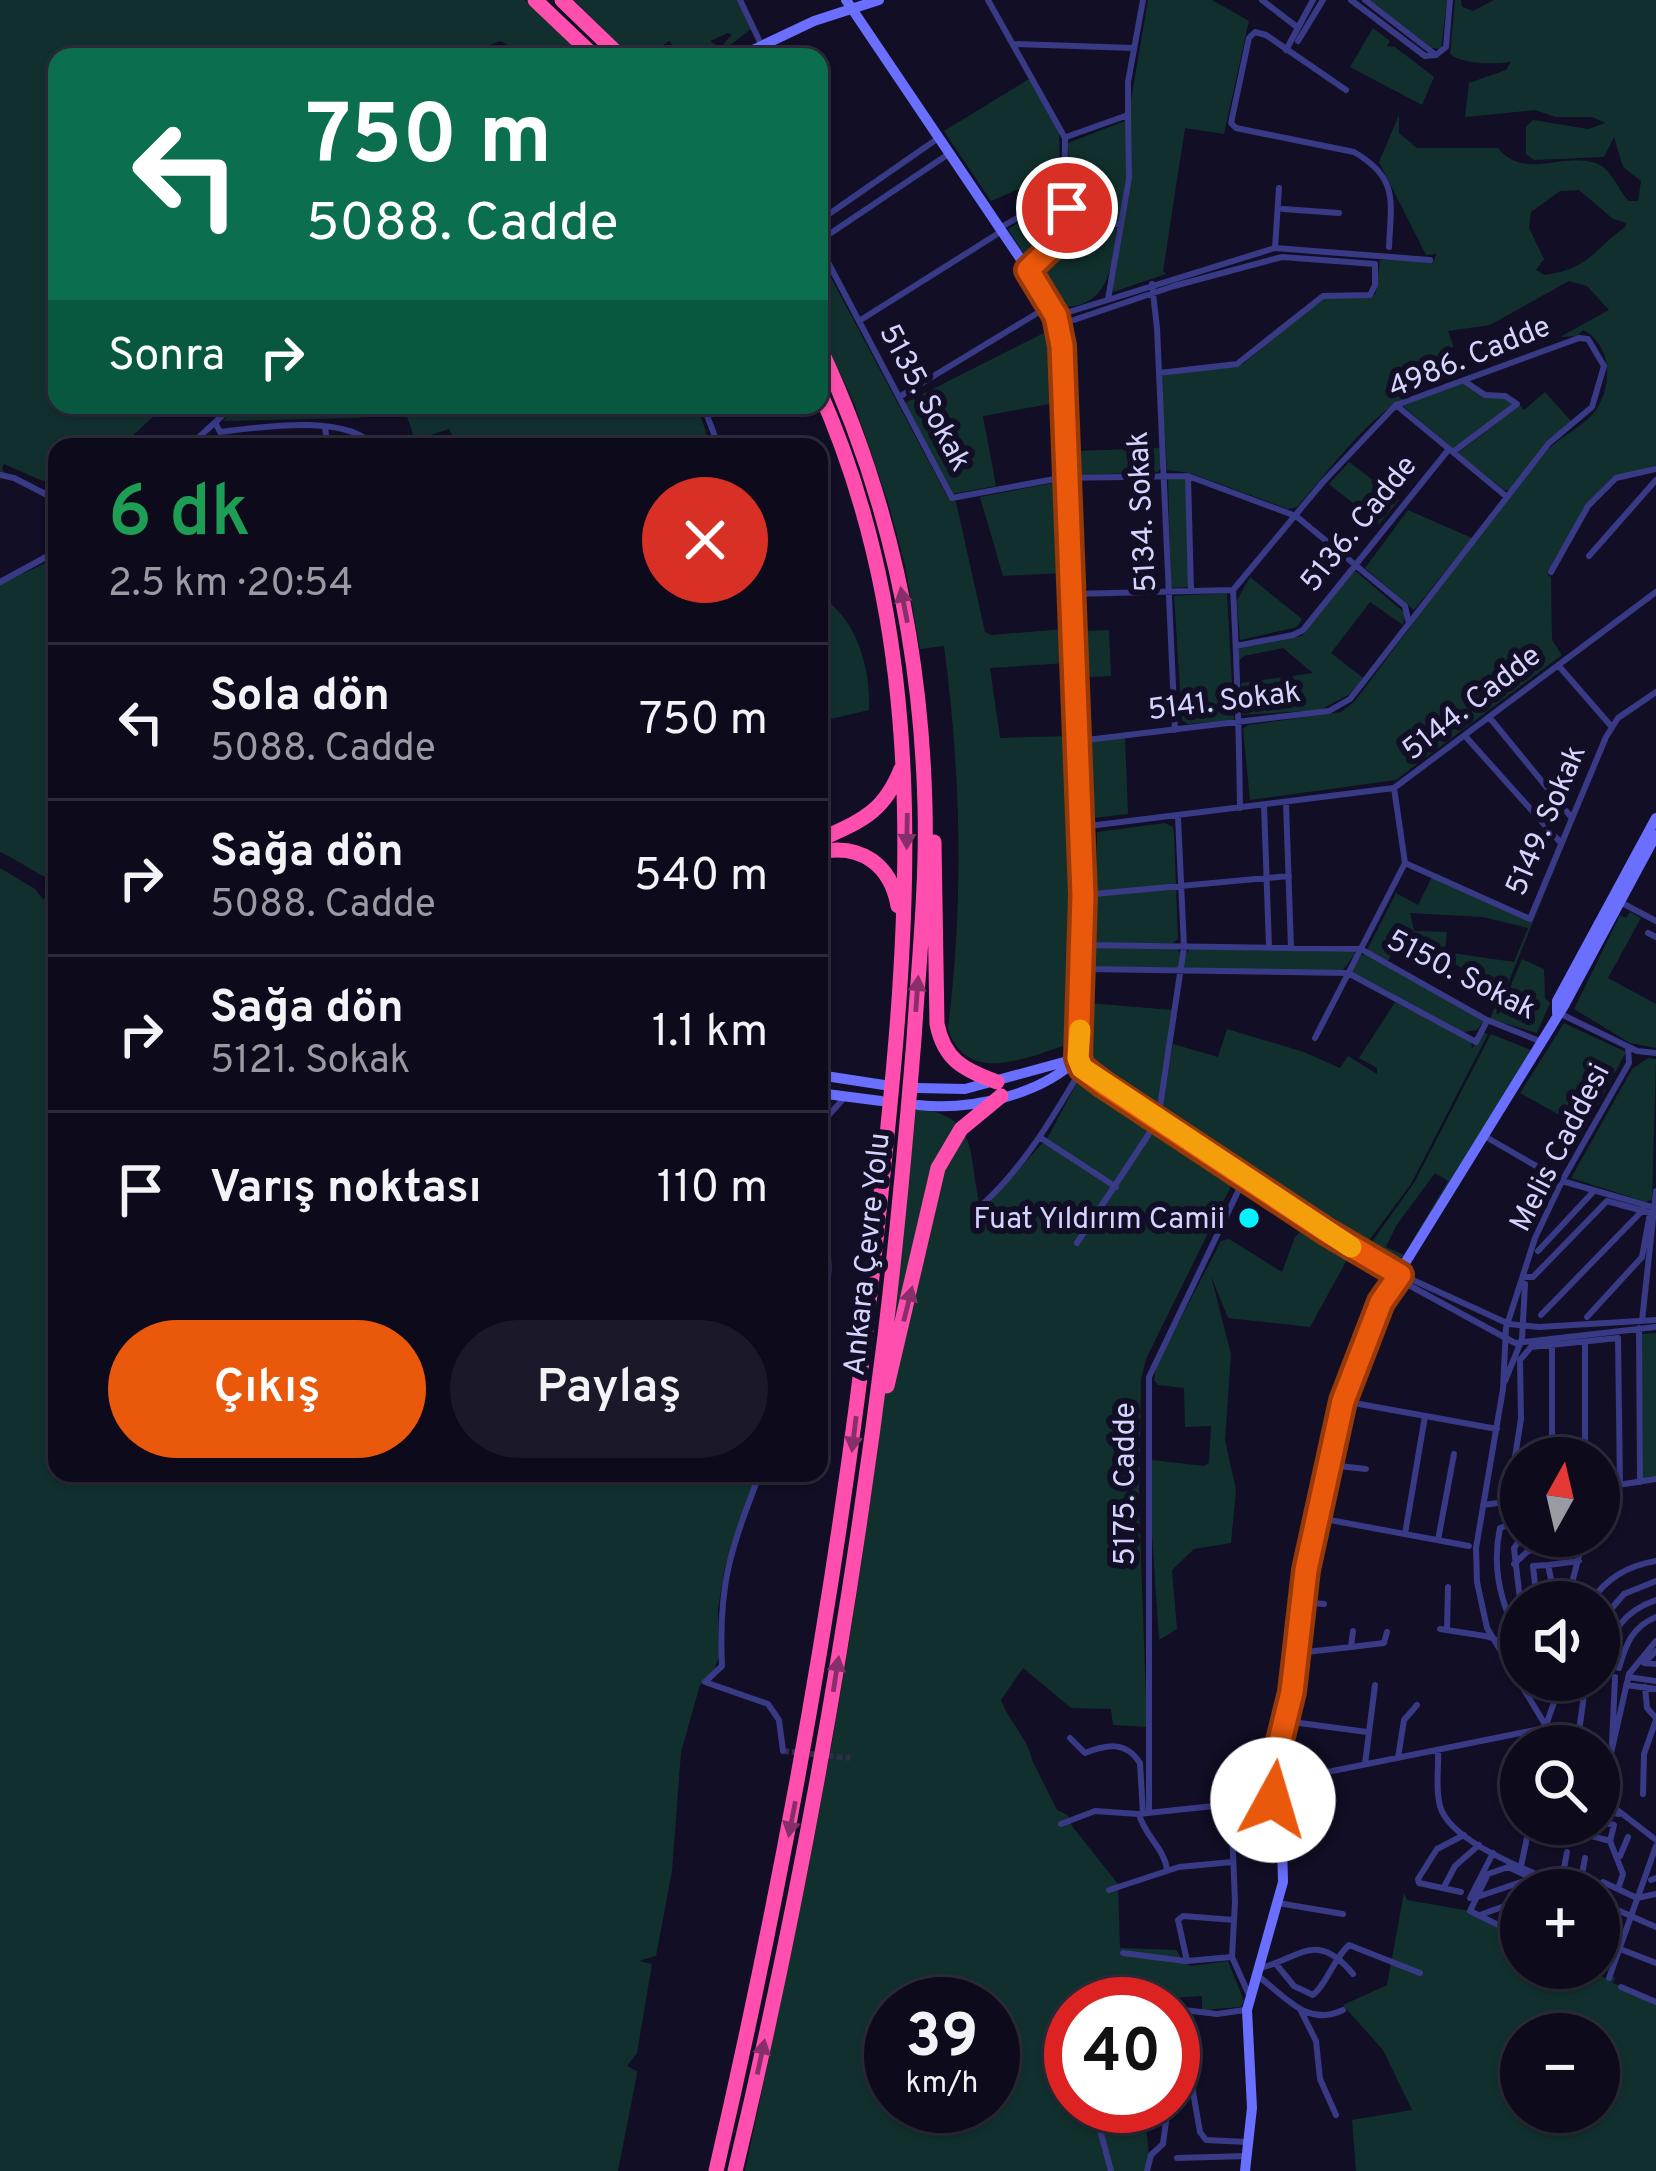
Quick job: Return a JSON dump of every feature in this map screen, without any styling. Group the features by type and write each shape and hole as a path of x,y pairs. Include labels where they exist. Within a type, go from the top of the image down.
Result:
{"highway":[{"path":"535,0 586,48"},
{"path":"562,0 612,48"},
{"name":"Ankara Çevre Yolu","path":"735,2171 795,1901 869,1459 908,1110 925,850 923,754 911,644 894,558 863,452 828,368"},
{"name":"Ankara Çevre Yolu","path":"716,2171 777,1898 839,1540 881,1196 900,972 907,848 893,647 856,488 828,414"},
{"path":"869,1459 938,1168 962,1129 999,1089 955,1063 941,1047 933,813 923,754"},
{"path":"828,836 881,806 904,760"},
{"path":"828,851 861,853 888,876 898,905 900,972"}],"street":[{"path":"740,0 761,44"},
{"path":"754,48 850,2 879,0"},
{"path":"988,0 1065,137 1067,217 1058,241 1028,270"},
{"path":"1108,299 1130,165 1128,115 1142,0"},
{"path":"1262,0 1298,27"},
{"path":"1298,0 1312,7"},
{"path":"1286,50 1312,7 1323,0"},
{"path":"1351,0 1425,56 1446,49 1450,0"},
{"path":"1365,0 1436,55"},
{"path":"850,2 1055,316 1067,478 1081,827 1080,1063 1041,1138 983,1204"},
{"path":"1298,41 1312,7"},
{"path":"1346,90 1263,33 1250,35 1233,126 1354,152 1382,172 1390,189 1389,247"},
{"path":"1013,44 1133,48"},
{"path":"1065,137 1128,115"},
{"path":"828,215 940,137"},
{"path":"828,237 950,153"},
{"path":"1275,248 1279,188"},
{"path":"859,321 1066,191"},
{"path":"1283,209 1339,213"},
{"path":"1067,217 1120,225"},
{"path":"1055,316 1275,248 1376,259"},
{"path":"898,397 1055,316 1108,299 1289,256 1430,260"},
{"path":"1159,373 1242,362 1323,296 1370,295 1376,259"},
{"name":"5135. Sokak","path":"828,261 952,498 1067,478 1189,476 1297,516 1405,605 1408,624"},
{"name":"5134. Sokak","path":"1153,288 1174,730"},
{"name":"4986. Cadde","path":"1233,590 1396,405 1579,338 1588,339 1604,366 1592,407 1549,443 1408,624"},
{"name":"5136. Cadde","path":"1236,646 1299,633 1451,451 1516,404 1462,380"},
{"path":"1396,405 1507,497"},
{"path":"199,438 225,414"},
{"path":"216,424 220,432 256,427 351,429 363,438"},
{"path":"325,428 327,438"},
{"path":"1552,572 1588,506 1616,478 1656,469"},
{"path":"0,475 48,495"},
{"path":"1189,476 1192,590"},
{"path":"1589,556 1656,480"},
{"path":"0,583 48,556"},
{"path":"1072,594 1233,590 1240,808"},
{"name":"5144. Cadde","path":"1081,827 1394,788 1656,592"},
{"name":"5141. Sokak","path":"1078,741 1312,715 1341,706 1408,624"},
{"path":"1558,665 1611,727"},
{"name":"5149. Sokak","path":"1405,863 1530,919 1611,727 1656,692"},
{"path":"1490,718 1572,818"},
{"path":"1466,737 1561,843"},
{"path":"1316,1039 1405,863 1394,788"},
{"path":"1286,802 1291,948"},
{"path":"1264,805 1269,947"},
{"path":"1077,1243 1158,1120 1184,947 1178,817"},
{"path":"1558,1013 1557,1001 1656,818"},
{"path":"1245,2171 1251,2048 1246,2010 1278,1903 1284,1865 1273,1783 1302,1602 1343,1401 1381,1302 1486,1137 1655,840"},
{"path":"1083,895 1288,876"},
{"path":"1620,902 1656,921"},
{"path":"1083,945 1360,949"},
{"name":"5150. Sokak","path":"1360,949 1487,1020 1542,1042"},
{"path":"1082,969 1348,974 1476,1042 1487,1020"},
{"path":"1558,1013 1628,1046 1656,1052"},
{"name":"Melis Caddesi","path":"1543,1725 1487,1628 1475,1548 1503,1389 1508,1324 1562,1181 1629,1063 1628,1046"},
{"path":"1629,1063 1646,1052"},
{"path":"917,1088 999,1089 1059,1077 1080,1063"},
{"path":"1080,1063 1327,1232 1400,1275 1405,1283 1505,1336 1521,1343 1656,1323"},
{"path":"828,1076 884,1085"},
{"path":"918,1105 961,1106 999,1089"},
{"path":"828,1094 881,1101"},
{"path":"828,1116 846,1096"},
{"path":"1486,1137 1562,1181 1650,1213 1642,1257 1587,1317"},
{"path":"1041,1138 1116,1187"},
{"name":"5175. Cadde","path":"1144,1814 1148,1377 1246,1176"},
{"path":"1538,1251 1595,1190"},
{"path":"1640,1482 1641,1325 1656,1191"},
{"path":"1526,1273 1533,1277 1607,1201 1656,1208"},
{"path":"1541,1316 1643,1208"},
{"name":"Melis Caddesi","path":"1503,1389 1521,1343 1526,1273"},
{"path":"1400,1275 1408,1274 1508,1324 1641,1325"},
{"path":"1518,1437 1520,1360 1531,1347 1618,1338 1619,1437"},
{"path":"1585,1342 1586,1437"},
{"path":"1552,1345 1552,1437"},
{"path":"1343,1401 1497,1429"},
{"path":"1405,1534 1425,1416"},
{"path":"1438,1540 1454,1454"},
{"path":"1330,1466 1366,1469"},
{"path":"1620,1485 1656,1479"},
{"path":"757,1482 724,1577 719,1626 722,1666 705,1682 768,1704 778,1720 783,1751"},
{"path":"1483,1505 1500,1503"},
{"path":"1319,1518 1469,1546"},
{"path":"1500,1528 1500,1586"},
{"path":"1514,1557 1517,1581"},
{"path":"1514,1564 1522,1557"},
{"path":"1573,1581 1578,1557"},
{"path":"1606,1581 1656,1561"},
{"path":"1533,1581 1533,1566 1579,1562"},
{"path":"1548,1565 1551,1581"},
{"path":"1567,1570 1569,1581"},
{"path":"1620,1599 1656,1581"},
{"path":"1448,1587 1443,1629 1498,1640"},
{"path":"1620,1624 1656,1600"},
{"path":"1302,1602 1324,1604"},
{"path":"1620,1665 1639,1625 1656,1617"},
{"path":"1351,1647 1353,1631"},
{"path":"1297,1653 1384,1643 1387,1632"},
{"path":"1618,1725 1627,1681 1656,1641"},
{"path":"1656,1651 1644,1663 1656,1664"},
{"path":"1627,1681 1656,1685"},
{"path":"1627,1681 1645,1688 1656,1685"},
{"path":"1365,1764 1376,1685"},
{"path":"1643,1794 1644,1754 1656,1719 1647,1708 1645,1688"},
{"path":"1398,1758 1404,1720 1417,1705"},
{"path":"1285,1721 1367,1732"},
{"path":"1273,1783 1500,1737"},
{"path":"1070,1738 1085,1753 1102,1745 1136,1756 1145,1831 1164,1856 1167,1870"},
{"path":"1438,1750 1440,1808 1447,1821 1479,1845 1526,1869"},
{"path":"1061,1824 1095,1811 1144,1814 1273,1800"},
{"path":"1231,1805 1232,1957 1249,1995"},
{"path":"1620,1814 1656,1843 1620,1946"},
{"path":"1461,1892 1418,1879 1437,1850 1464,1835"},
{"path":"1619,1859 1628,1837"},
{"path":"1444,1886 1455,1865 1479,1845"},
{"path":"1521,1866 1526,1845"},
{"path":"1612,1845 1623,1874 1620,1883"},
{"path":"1493,1852 1470,1911 1500,1924"},
{"path":"1563,1869 1568,1852"},
{"path":"1582,1869 1585,1858"},
{"path":"1108,1889 1167,1870 1232,1862"},
{"path":"1473,1898 1488,1874 1500,1870"},
{"path":"1473,1898 1500,1889"},
{"path":"1620,1890 1637,1898 1656,1894"},
{"path":"1278,1903 1343,1913"},
{"path":"1480,1915 1500,1908"},
{"path":"1620,1912 1656,1927"},
{"path":"1187,1961 1178,1920 1183,1916 1234,1921"},
{"path":"1276,1964 1294,1986 1312,1995 1349,1946 1420,1973"},
{"path":"1256,1971 1305,1949 1336,1958 1354,1974"},
{"path":"1620,1949 1656,1963"},
{"path":"1124,1953 1187,1961 1232,1957"},
{"path":"1256,1971 1300,2008 1323,2016 1343,2010"},
{"path":"1621,1988 1656,2002"},
{"path":"1300,2008 1316,2041 1320,2079 1336,2115"},
{"path":"1200,2012 1246,2010"},
{"path":"1200,2132 1206,2140 1248,2149"},
{"path":"1101,2133 1112,2171"},
{"path":"1147,2171 1164,2133"},
{"path":"1177,2158 1248,2149"}],"green space":[{"path":"0,0 525,0 576,48 513,48 501,41 486,48 48,48 48,414 156,414 130,438 48,438 48,480 4,464 6,475 0,472"},
{"path":"574,0 737,0 751,29 729,46 723,44 732,35 728,33 710,41 720,48 675,48 669,41 658,48 622,48"},
{"path":"1148,0 1212,0 1249,21 1224,134 1185,128 1166,274 1113,292 1131,179 1131,100"},
{"path":"1369,0 1447,0 1441,49 1432,48"},
{"path":"1455,0 1473,11 1494,0 1656,0 1656,466 1613,477 1586,505 1547,573 1551,578 1552,640 1562,655 1396,780 1250,800 1243,729 1341,712 1354,702 1521,482 1552,446 1591,416 1605,389 1607,366 1600,345 1583,330 1577,336 1560,337 1609,310 1587,286 1569,281 1490,325 1448,331 1453,345 1446,367 1427,373 1436,383 1394,404 1376,419 1297,507 1288,509 1190,473 1167,470 1161,376 1243,364 1320,300 1335,294 1370,298 1376,293 1380,260 1433,261 1437,254 1426,255 1379,162 1399,115 1399,133 1417,148 1498,148 1521,163 1572,160 1598,164 1629,201 1638,201 1641,181 1623,167 1614,137 1604,157 1534,160 1526,154 1526,127 1533,120 1588,129 1606,123 1535,110 1465,117 1469,83 1506,70 1511,62 1471,62 1450,54","holes":["1579,190 1613,219 1626,223 1625,227 1581,263 1545,275 1536,270 1544,259 1529,228 1531,212 1560,191"]},
{"path":"1373,28 1390,41 1387,46 1434,77 1422,105 1350,67"},
{"path":"1029,79 1059,131 1060,171 991,201 944,131"},
{"path":"1127,120 1129,157 1119,222 1071,214 1068,143"},
{"path":"1059,199 1064,201 1057,228 1029,262 1008,229"},
{"path":"1070,221 1117,229 1100,291 1082,304 1064,306 1052,298 1033,269 1056,248"},
{"path":"828,272 948,498 956,502 985,632 1065,629 1067,663 990,668 1000,738 1068,736 1078,911 1066,1045 1016,1061 982,1062 968,1057 956,1046 948,1028 957,932 958,837 944,646 920,649 905,565 854,403 828,347"},
{"path":"1050,330 1056,403 983,416 996,486 952,494 905,403"},
{"path":"1461,382 1513,402 1513,406 1453,449 1402,405"},
{"path":"1545,392 1571,421 1510,490 1458,453 1520,405 1524,410"},
{"path":"230,414 371,414 359,418 223,421"},
{"path":"406,414 700,414 708,438 454,438 449,429 414,438"},
{"path":"1160,448 1158,472 1078,475 1077,451"},
{"path":"1349,462 1399,500 1379,524 1329,484"},
{"path":"1168,478 1186,478 1189,587 1171,588"},
{"path":"1058,482 1063,573 1003,576 980,497"},
{"path":"1408,510 1472,538 1414,610 1365,568"},
{"path":"48,562 48,878 0,852 0,584"},
{"path":"1353,569 1405,613 1403,625 1370,602 1331,653 1363,678 1350,694 1320,710 1242,715 1241,683 1313,673 1283,648 1239,661 1238,649 1302,636"},
{"path":"1250,577 1302,619 1297,627 1240,640 1237,600"},
{"path":"1227,593 1234,720 1188,724 1182,720 1174,596"},
{"path":"828,602 843,617 859,646 869,710 828,720"},
{"path":"1109,630 1111,676 1086,681 1091,733 1086,735 1081,631"},
{"path":"1125,737 1128,814 1093,818 1089,816 1085,747 1091,741"},
{"path":"1588,786 1496,1013 1522,959 1544,969 1545,998 1550,1003 1537,1033 1490,1019 1502,989 1402,936 1387,962 1367,950 1396,893 1418,905 1432,877 1532,920","holes":["1410,913 1483,917 1528,928 1514,962 1445,952 1447,932 1414,931"]},
{"path":"1165,823 1173,827 1174,834 1178,939 1173,943 1096,943 1097,832"},
{"path":"0,868 35,889 44,900 48,891 48,1482 756,1482 725,1567 718,1608 719,1657 713,1673 700,1685 681,1752 672,1871 656,1956 639,1961 652,1964 637,2053 627,2066 637,2071 618,2171 0,2171"},
{"path":"1630,912 1641,918 1608,978 1656,1004 1656,1048 1630,1043 1574,1009 1620,915 1626,918"},
{"path":"1097,947 1176,948 1178,968 1092,968"},
{"path":"1190,949 1355,954 1342,971 1183,970"},
{"path":"1366,954 1483,1022 1477,1030 1464,1032 1352,972"},
{"path":"1395,1002 1471,1040 1472,1049 1483,1032 1488,1034 1411,1184 1369,1246 1414,1183 1491,1034 1531,1050 1406,1256 1386,1256 1355,1241 1162,1109 1173,1044 1218,1057 1227,1029 1340,1068 1348,1056 1377,1074 1377,1068 1359,1058","holes":["1435,1173 1448,1181 1404,1255 1386,1247"]},
{"path":"1089,1003 1172,1010 1158,1109 1092,1068 1085,1045"},
{"path":"1564,1023 1626,1052 1585,1129 1520,1093"},
{"path":"1648,1058 1656,1059 1652,1199 1646,1202 1571,1178 1632,1069"},
{"path":"1080,1077 1234,1180 1146,1359 1141,1379 1139,1503 1147,1727 1113,1725 1111,1709 1071,1708 1023,1668 1001,1700 1057,1810 1068,1815 1118,1884 1120,1948 1177,1950 1182,1962 1191,1966 1228,1961 1244,2001 1241,2007 1202,2010 1200,1977 1044,1977 1044,2133 1147,2133 1145,2171 745,2171 821,1802 855,1607 916,1108 952,1120 961,1129 971,1153 980,1205 988,1203 1048,1137"},
{"path":"1304,1228 1348,1258 1310,1327 1228,1318 1211,1276 1231,1354 1225,1440 1236,1490 1231,1543 1194,1549 1172,1570 1177,1629 1159,1640 1152,1460 1204,1466 1209,1463 1211,1426 1185,1427 1184,1388 1158,1385 1156,1366 1221,1241 1229,1239 1282,1272 1295,1237"},
{"path":"1656,1333 1656,1476 1643,1479 1641,1334"},
{"path":"1404,1893 1407,1900 1470,1911 1500,1928 1500,1989 1620,1986 1656,2000 1656,2171 1356,2171 1352,2120 1412,2110 1383,2050 1343,2005 1387,1985"}],"tunnel":[{"path":"783,1751 850,1758"}],"slow traffic":[{"path":"1080,1030 1082,1068 1351,1247"}],"place":[{"name":"Fuat Yıldırım Camii","path":"1249,1218"}],"route":[{"path":"1067,208 1058,241 1028,270 1056,316 1062,346 1083,895 1078,1058 1082,1068 1103,1084 1400,1275 1381,1302 1343,1401 1306,1570 1292,1692 1274,1765 1273,1800"}]}
